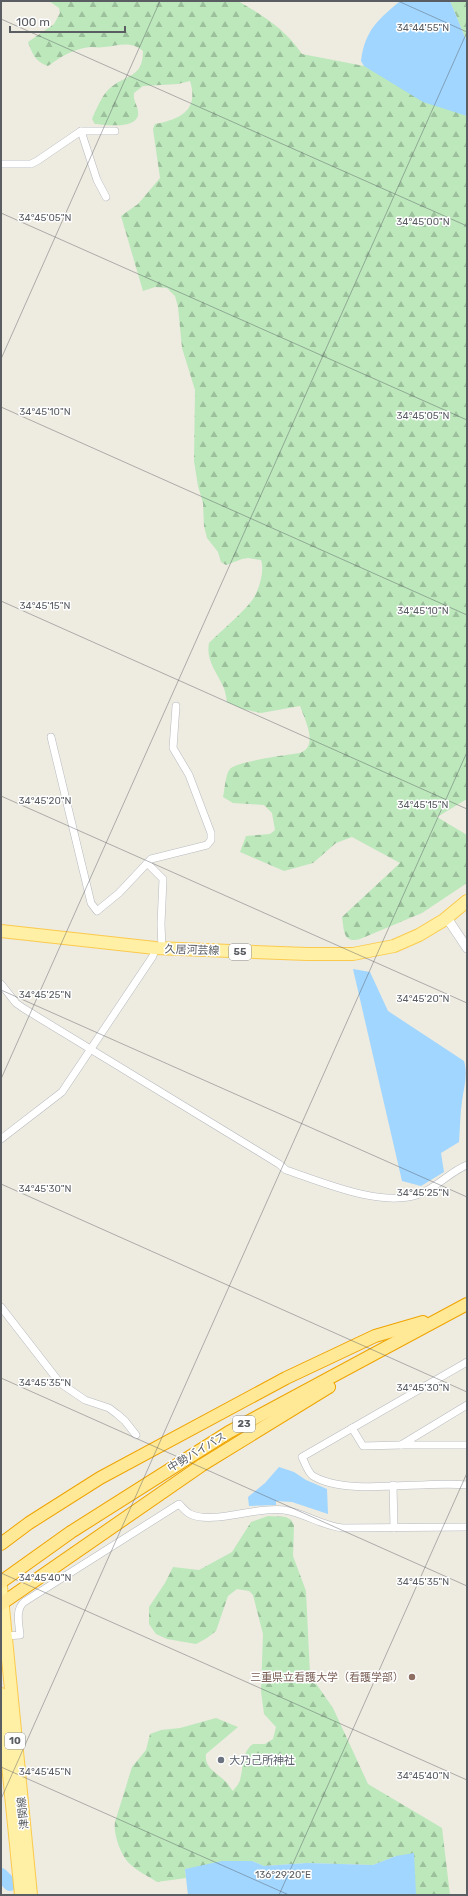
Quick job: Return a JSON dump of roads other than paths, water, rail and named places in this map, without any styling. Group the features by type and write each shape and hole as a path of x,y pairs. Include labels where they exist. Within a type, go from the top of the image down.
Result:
{"highway":[{"name":"中勢バイパス","path":"1,1582 30,1560 147,1483 230,1432 467,1304"},
{"path":"1,1544 30,1523 100,1478 286,1378 375,1336 446,1315"},
{"path":"2,1603 232,1446 446,1315"}],"main road":[{"name":"久居河芸線","path":"1,931 158,949 299,954 353,954 394,946 419,935 447,918 467,902"},
{"name":"津関線","path":"1,1587 31,1895"},
{"name":"津関線","path":"1,1694 21,1895"}],"street":[{"path":"1,164 31,164 81,132 115,131"},
{"path":"81,132 97,180 106,197"},
{"path":"50,737 91,903 96,912 119,893 151,859 207,845 211,840 211,833 200,802 189,776 173,748 176,706"},
{"path":"1,1139 62,1092 158,949 161,924 163,879 147,862"},
{"path":"447,918 467,948"},
{"path":"1,984 16,1003 23,1008 279,1164 286,1170 355,1193 400,1199 417,1195 431,1188 467,1165"},
{"path":"1,1307 60,1383 85,1400 109,1408 125,1420 136,1435"},
{"path":"467,1362 302,1458 311,1475 330,1483 350,1486 467,1485"},
{"path":"401,1445 467,1405"},
{"path":"352,1428 363,1446 467,1445"},
{"path":"393,1485 394,1528"},
{"path":"6,1636 20,1635 18,1612 24,1602 179,1504 191,1515 204,1518 269,1509 291,1511 335,1528 467,1527"}],"water":[{"path":"400,1 450,1 467,42 467,116 423,102 364,66 361,61 369,33 379,20"},
{"path":"353,969 370,972 388,1011 464,1061 466,1076 461,1106 459,1142 441,1153 444,1172 421,1186 402,1181"},
{"path":"279,1467 294,1472 306,1480 327,1489 328,1514 292,1502 276,1501 276,1505 249,1506 248,1497 265,1483"},
{"path":"414,1853 416,1895 188,1895 185,1869 222,1861 252,1861 264,1866 307,1863 373,1865 396,1856"}],"waterway":[{"path":"1,1875 10,1884"}],"place":[{"name":"三重県立看護大学（看護学部）","path":"412,1677"},
{"name":"大乃己所神社","path":"221,1760"}]}
